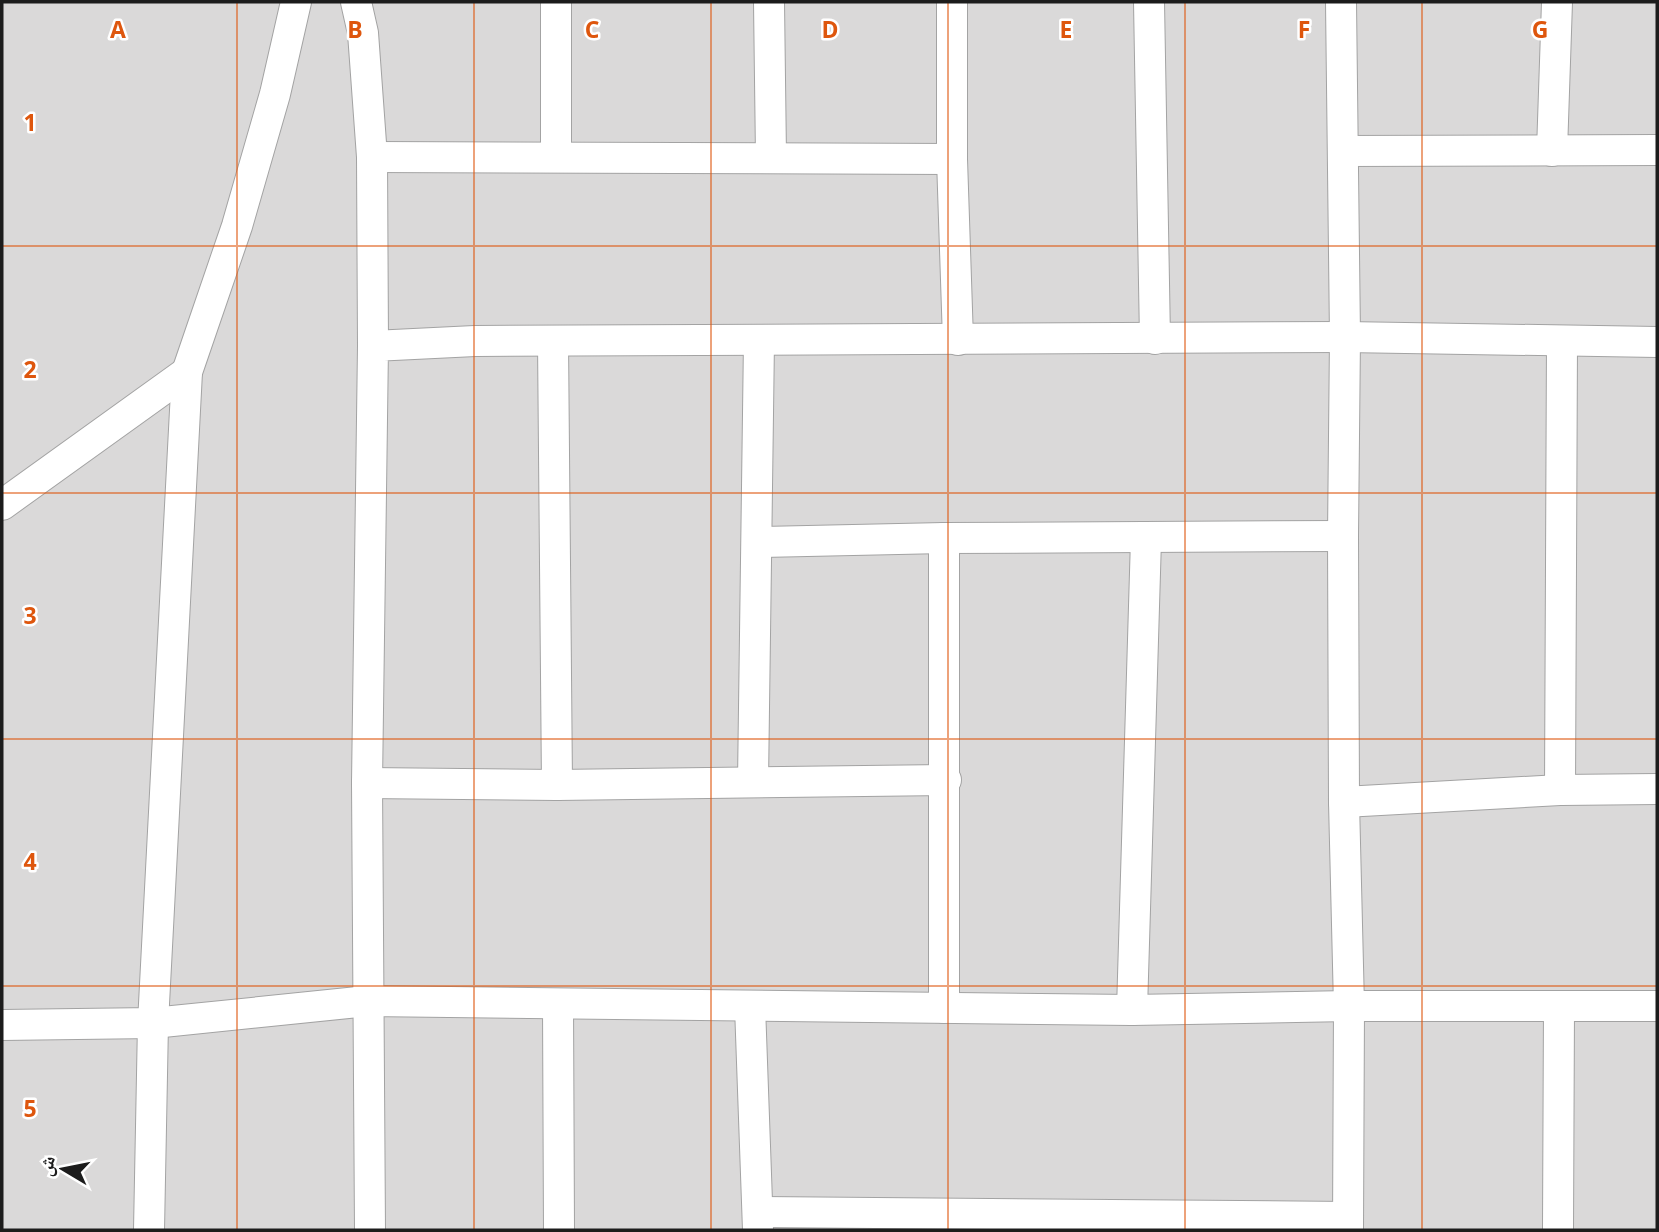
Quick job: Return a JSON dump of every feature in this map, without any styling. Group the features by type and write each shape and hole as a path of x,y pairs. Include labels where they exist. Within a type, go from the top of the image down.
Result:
{"street":[{"path":"149,1230 153,1023 187,372 237,226 275,94 296,2"},
{"path":"356,2 363,33 372,157 373,346 367,783 370,1230"},
{"path":"556,2 556,156"},
{"path":"769,2 771,157"},
{"path":"952,2 952,159 958,340"},
{"path":"1149,2 1155,339"},
{"path":"750,1006 758,1221 1348,1224 1349,1006 1344,802 1345,337 1341,2"},
{"path":"1552,152 1557,2"},
{"path":"1343,151 1552,152 1657,149"},
{"path":"372,157 952,159"},
{"path":"373,346 475,341 1345,337 1657,342"},
{"path":"753,782 759,340"},
{"path":"553,341 557,785"},
{"path":"1560,790 1562,341"},
{"path":"2,505 187,372"},
{"path":"757,542 1343,536"},
{"path":"944,538 944,1008"},
{"path":"1132,1010 1146,539"},
{"path":"367,783 557,785 946,780"},
{"path":"1344,802 1560,790 1657,789"},
{"path":"2,1025 153,1023 368,1001 1132,1010 1349,1006 1657,1006"},
{"path":"558,1004 559,1230"},
{"path":"1558,1230 1559,1007"}],"shaded area":[{"path":"2,2 1657,2 1657,1230 2,1230"}]}
